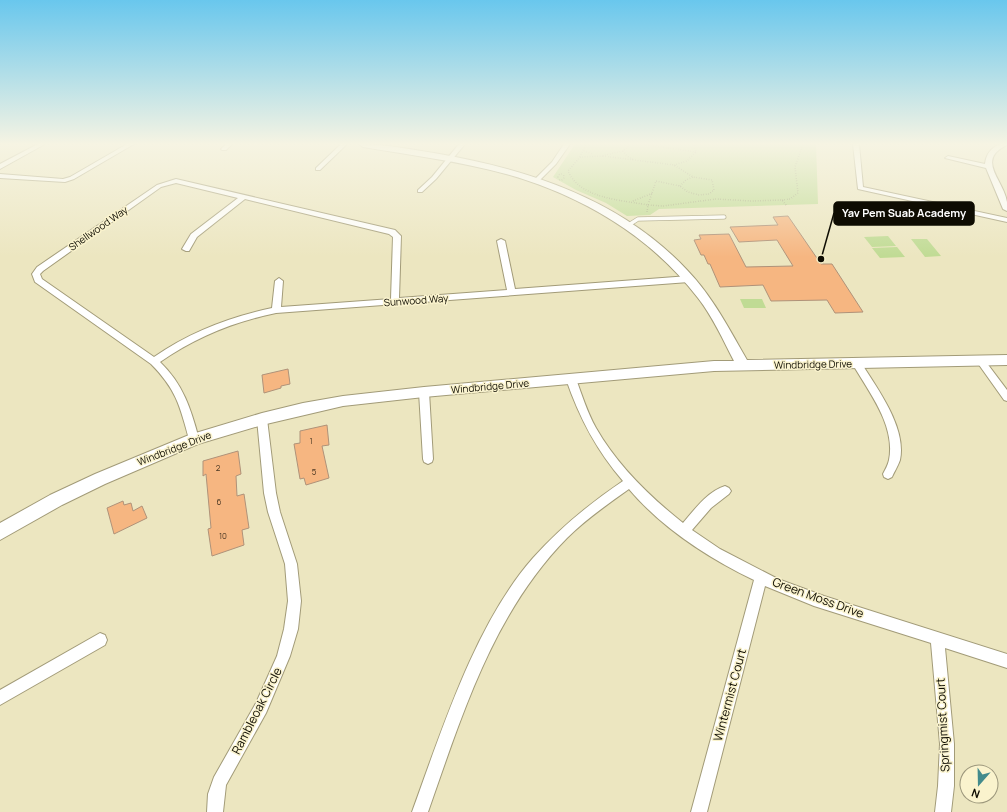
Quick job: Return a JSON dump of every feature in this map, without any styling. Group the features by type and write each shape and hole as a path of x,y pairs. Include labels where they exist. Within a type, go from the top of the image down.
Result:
{"street":[{"name":"Shellwood Way","path":"194,439 181,396 174,383 154,362 38,280 36,274 40,269 159,186 176,182 392,232 397,236 395,301"},
{"path":"420,191 430,182"},
{"path":"540,182 590,204 627,226 661,250 708,304 743,365"},
{"path":"859,182 860,188 1007,220"},
{"path":"996,182 1007,209"},
{"path":"186,249 194,236 242,198"},
{"path":"500,241 512,293"},
{"name":"Sunwood Way","path":"154,362 186,340 219,324 276,310 688,280"},
{"path":"276,310 279,281"},
{"path":"980,360 1007,397"},
{"name":"Windbridge Drive","path":"0,532 56,500 100,478 194,439 303,408 343,401 424,392 714,366 1007,360"},
{"path":"857,363 885,412 892,430 896,449 896,458 893,467 888,474"},
{"name":"Green Moss Drive","path":"571,379 584,414 596,438 631,482 656,507 684,530 725,558 761,577 804,596 1007,661"},
{"path":"424,392 428,459"},
{"name":"Rambleoak Circle","path":"215,812 216,794 219,782 275,678 288,641 293,614 293,573 287,549 276,520 272,502 262,419"},
{"path":"420,812 468,685 486,642 520,584 562,534 599,503 631,482"},
{"path":"684,530 707,504 725,491"},
{"name":"Wintermist Court","path":"699,812 761,577"},
{"name":"Springmist Court","path":"937,639 947,744 946,786 943,812"},
{"path":"0,698 100,640"}],"lane":[{"path":"627,226 638,219 724,217"}],"path":[{"path":"573,182 587,190 632,202 663,206 716,199 752,201 782,200 792,198 797,194 799,189 798,182"},
{"path":"648,215 646,211 656,182"},
{"path":"660,182 680,186 688,192 699,195 709,194 714,190 712,182"},
{"path":"680,186 684,182"},
{"path":"632,202 653,193"},
{"path":"782,200 786,205"}],"green space":[{"path":"562,182 817,182 818,204 659,209 650,215 627,216 606,203"},
{"path":"888,236 896,246 872,247 864,237"},
{"path":"911,239 927,239 941,256 925,257"},
{"path":"897,247 905,257 880,258 872,248"},
{"path":"740,299 762,299 766,308 744,308"}],"building":[{"path":"788,216 821,264 832,264 863,312 835,313 827,300 771,301 763,285 720,287 710,264 708,264 704,255 701,255 694,240 701,239 699,235 729,234 746,267 793,266 777,240 739,242 730,227 778,225 773,217"},
{"path":"288,369 290,384 264,393 262,375"},
{"path":"327,425 329,445 322,446 329,478 306,485 304,478 300,479 294,444 300,443 300,431"},
{"path":"238,451 241,474 236,476 237,496 244,494 249,528 242,530 244,545 212,556 208,529 211,528 206,474 203,476 203,461"},
{"path":"123,501 124,505 131,503 133,511 142,506 147,518 114,534 107,508"}],"place":[{"name":"Yav Pem Suab Academy","path":"821,259"}]}
